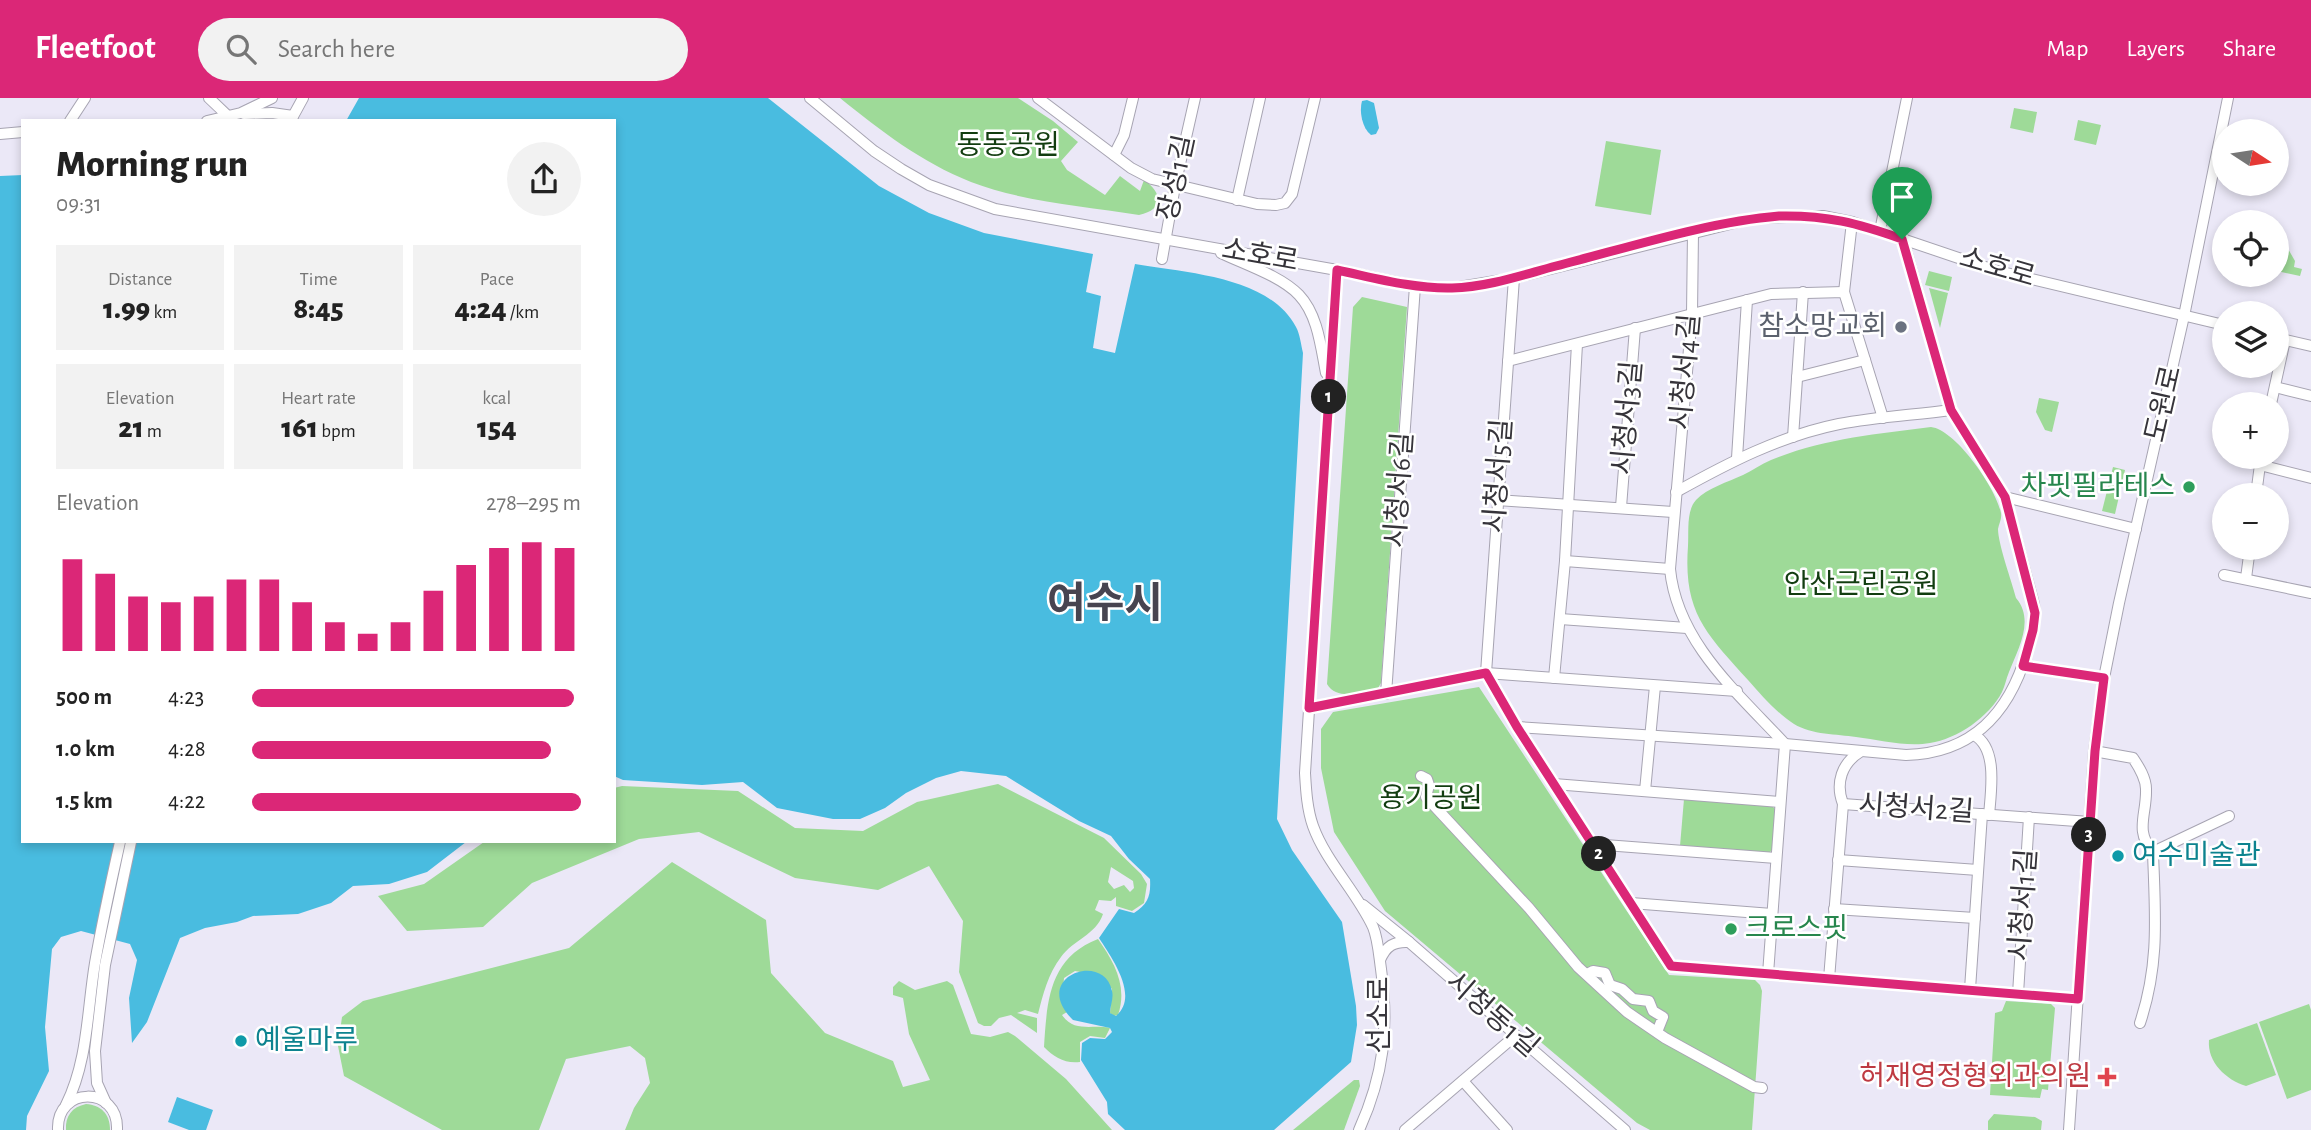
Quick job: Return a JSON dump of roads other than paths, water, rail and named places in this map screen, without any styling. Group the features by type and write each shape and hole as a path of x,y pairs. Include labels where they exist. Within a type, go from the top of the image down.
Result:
{"street":[{"path":"71,119 85,98"},
{"path":"209,98 229,117"},
{"path":"218,119 241,113 272,98"},
{"path":"241,113 259,118 272,113 292,118 303,98"},
{"name":"소호로","path":"810,98 883,157 929,185 959,198 995,209 1415,286 1453,288 1514,278 1741,220 1779,216 1824,216 1852,222 1994,270 2212,322"},
{"path":"1038,98 1131,168 1152,179 1269,205 1289,200 1315,98"},
{"path":"1114,155 1124,135 1132,98"},
{"name":"장성1길","path":"1162,259 1195,98"},
{"path":"1237,200 1260,98"},
{"path":"1880,231 1907,98"},
{"name":"도원로","path":"2069,1130 2095,751 2104,678 2185,316 2228,98"},
{"path":"0,134 21,132"},
{"path":"1852,222 1844,292 1883,418"},
{"name":"시청서4길","path":"1693,232 1692,314 1670,569 1676,601 1698,646 1785,744"},
{"name":"시청서2길","path":"1829,979 1843,804 1840,792 1847,761 1860,752 1924,754 1974,735 2003,706 2023,666 2035,613 2005,497 1951,410 1902,239"},
{"path":"1205,247 1276,279 1299,295 1314,320 1329,391"},
{"path":"1337,270 1305,751 1309,811 1313,826 1323,847 1358,901"},
{"name":"시청서5길","path":"1486,673 1514,278"},
{"name":"시청서6길","path":"1386,694 1415,286"},
{"path":"1793,437 1803,292"},
{"name":"시청서3길","path":"1508,361 1771,294 1844,292"},
{"path":"1737,458 1747,300"},
{"name":"시청서3길","path":"1621,507 1635,328"},
{"path":"2289,341 2311,346"},
{"name":"시청서3길","path":"1568,504 1577,344"},
{"path":"1797,377 1865,360"},
{"path":"2274,392 2276,378"},
{"path":"2275,387 2311,396"},
{"path":"1676,492 1737,458 1793,437 1842,424 1951,410"},
{"path":"2284,469 2311,478"},
{"path":"2005,497 2136,529"},
{"path":"1497,500 1673,512"},
{"path":"1554,678 1568,504"},
{"path":"2246,578 2248,560"},
{"path":"1565,561 1670,569"},
{"path":"2224,575 2311,593"},
{"path":"1560,619 1687,628"},
{"path":"2023,666 2104,678"},
{"path":"1309,708 1486,673 1737,691"},
{"name":"시청서1길","path":"1486,673 1517,727 1671,966 2078,999"},
{"path":"1645,791 1655,686"},
{"path":"1517,727 1785,744 1860,752"},
{"name":"시청서2길","path":"1974,735 1982,740 1988,755 1991,786 1986,814"},
{"path":"1768,974 1785,744"},
{"path":"2095,751 2134,760 2146,788 2144,841 2153,852 2154,964 2151,986 2140,1023"},
{"path":"1421,776 1427,779 1429,785 1426,797 1530,908 1587,974 1626,1012 1754,1087 1762,1088"},
{"path":"1554,784 1780,802"},
{"name":"시청서2길","path":"1843,804 2090,822"},
{"name":"시청서1길","path":"1970,989 1978,870 1986,814"},
{"path":"2153,852 2229,816"},
{"name":"시청서1길","path":"2018,994 2029,817"},
{"path":"58,1130 58,1118 76,1085 82,1061 120,843"},
{"path":"106,1103 97,1083 95,1051 100,964 131,843"},
{"path":"1592,844 1776,858"},
{"name":"시청서2길","path":"1838,860 1978,870"},
{"name":"시청동1길","path":"1358,901 1625,1130"},
{"name":"선소로","path":"1358,901 1374,929 1384,989 1386,1037 1377,1084 1359,1130"},
{"path":"1631,904 1772,914"},
{"path":"1834,909 1975,918"},
{"path":"1380,960 1388,947 1399,942 1409,942"},
{"path":"1587,974 1593,971 1605,972 1610,985 1622,989 1633,999 1649,1001 1653,1011 1663,1017 1657,1032"},
{"path":"1405,1130 1516,1036"},
{"path":"1463,1081 1507,1130"},
{"path":"66,1105 86,1096 100,1099 114,1111 120,1128"},
{"path":"1366,1115 1369,1130"}],"water":[{"path":"359,98 768,98 879,186 929,213 984,233 1093,254 1086,292 1101,296 1093,348 1115,353 1135,264 1201,274 1247,287 1267,297 1283,310 1297,330 1303,353 1277,819 1292,850 1342,922 1356,1006 1357,1025 1351,1062 1274,1130 1125,1130 1108,1114 1107,1102 1081,1060 1082,1043 1090,1038 1105,1039 1112,1032 1110,1028 1073,1020 1062,1005 1059,992 1064,981 1073,974 1096,972 1106,979 1112,991 1110,1013 1116,1016 1123,1008 1125,998 1121,977 1099,938 1119,909 1134,913 1143,906 1149,895 1150,879 1129,859 1111,836 1079,821 1006,776 961,771 936,778 906,793 885,808 860,819 833,819 777,808 743,782 702,785 623,780 616,777 616,119 347,119"},
{"path":"1362,101 1374,103 1379,128 1376,134 1371,135 1363,124 1361,114"},
{"path":"21,175 21,843 465,843 427,872 389,884 353,886 331,903 298,914 253,916 205,928 180,938 147,1022 132,1043 129,998 137,960 130,944 81,931 61,937 52,949 45,1027 49,1071 27,1116 26,1130 0,1130 0,176"},
{"path":"177,1097 213,1110 206,1130 189,1130 168,1122"}],"place":[{"name":"참소망교회","path":"1901,327"},
{"name":"차핏필라테스","path":"2189,487"},
{"name":"여수미술관","path":"2118,856"},
{"name":"크로스핏","path":"1731,929"},
{"name":"예울마루","path":"241,1041"},
{"name":"허재영정형외과의원","path":"2107,1077"}],"district":[{"name":"여수시","path":"1105,604"}],"park label":[{"name":"동동공원","path":"1008,146"},
{"name":"안산근린공원","path":"1861,585"},
{"name":"용기공원","path":"1431,799"}]}
